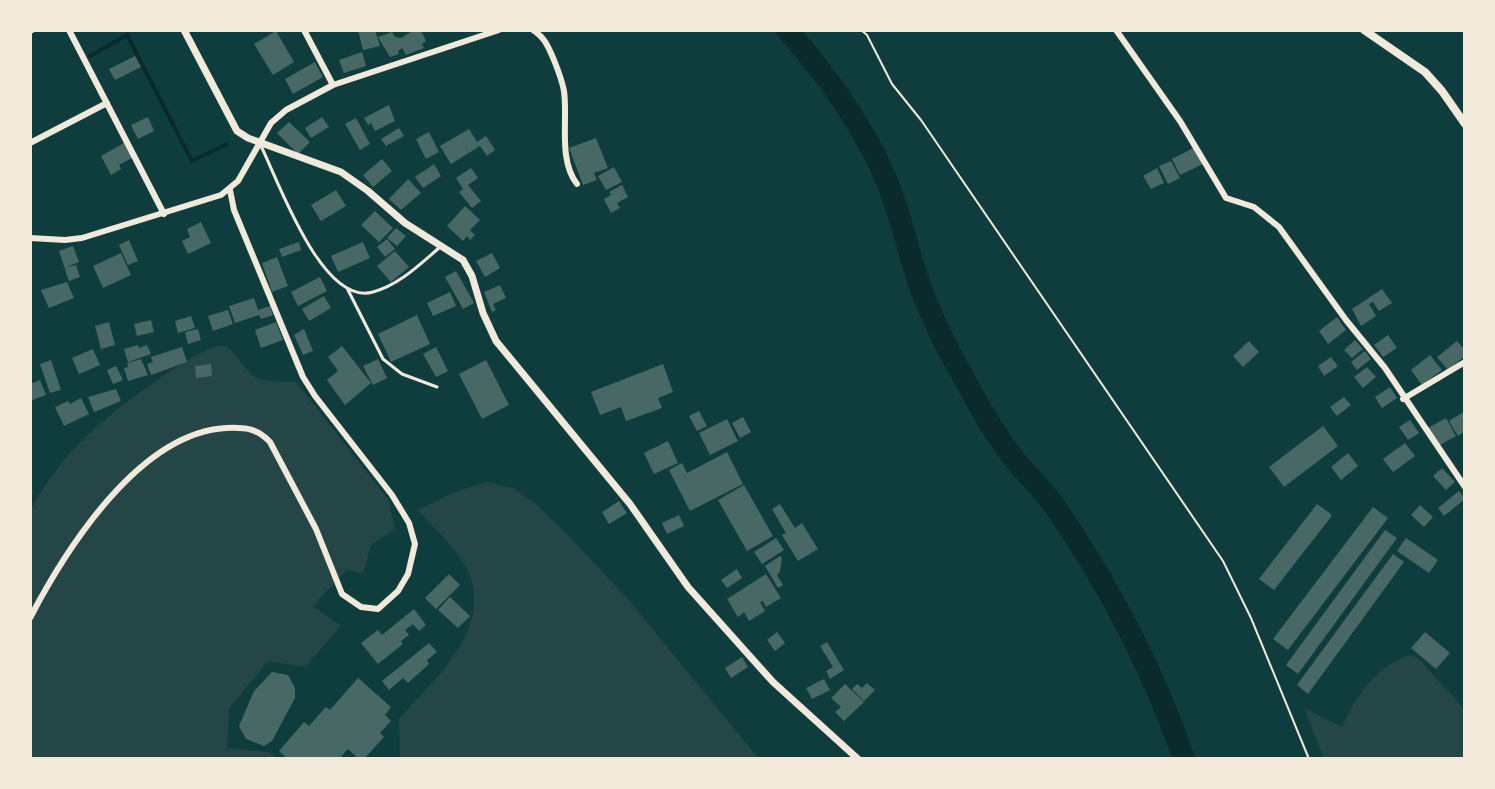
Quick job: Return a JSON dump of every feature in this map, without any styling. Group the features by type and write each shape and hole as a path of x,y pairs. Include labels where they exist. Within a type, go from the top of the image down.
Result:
{"main road":[{"path":"1364,30 1425,72 1465,124"}],"street":[{"path":"69,30 164,214"},
{"path":"184,30 237,131 341,172 405,223 463,260 496,341 630,504 688,587 773,682 858,759"},
{"path":"304,30 333,85"},
{"path":"30,238 82,238 164,214 230,190 277,117 333,85 499,30"},
{"path":"533,30 546,41 564,91 567,151 571,177 577,184"},
{"path":"1116,30 1195,144 1226,198 1254,207 1279,227 1385,368 1465,487"},
{"path":"30,143 107,103"},
{"path":"30,618 61,561 83,529 114,494 170,445 190,435 216,429 252,429 260,431 270,442 316,529 342,594 351,602 369,610 378,609 398,591 408,574 415,544 409,523 392,495 303,377 234,210 230,190"},
{"path":"1403,399 1465,362"}],"lane":[{"path":"259,142 305,239 335,281 347,288 357,293 371,293 403,278 443,245"},
{"path":"347,288 383,359 402,374 437,387"}],"path":[{"path":"861,30 867,35 892,84 921,120 1223,561 1251,618 1309,759"}],"shaded area":[{"path":"217,346 227,346 250,372 261,379 296,382 388,499 395,529 371,545 363,574 347,570 313,606 341,626 305,667 268,661 229,709 227,748 270,752 278,759 30,759 30,510 69,454 99,425 176,367"},
{"path":"487,482 513,488 538,506 571,538 627,598 759,759 400,759 399,719 444,669 468,630 474,610 473,589 466,567 418,510 455,492"},
{"path":"1411,655 1419,659 1465,710 1465,758 1324,759 1304,708 1342,727 1369,683 1388,666"}],"building":[{"path":"358,30 375,30 380,46 363,50"},
{"path":"414,30 421,30 426,41 422,44 424,48 406,55 402,48 399,54 390,57 378,37 392,32 395,37 401,38"},
{"path":"276,31 294,62 273,75 254,44"},
{"path":"362,52 366,66 344,73 339,60"},
{"path":"135,56 141,67 115,80 109,69"},
{"path":"315,62 323,77 293,94 285,79"},
{"path":"389,105 395,121 375,131 364,118"},
{"path":"148,117 154,131 138,139 131,125"},
{"path":"322,117 329,127 311,138 305,128"},
{"path":"356,118 370,144 360,150 345,124"},
{"path":"289,122 310,142 298,154 277,133"},
{"path":"399,128 404,136 386,146 381,139"},
{"path":"469,129 477,142 486,136 495,150 487,156 480,146 451,164 440,146"},
{"path":"429,132 439,152 426,159 416,139"},
{"path":"596,138 608,168 594,173 597,180 583,185 569,148"},
{"path":"124,143 132,158 119,165 121,169 111,175 101,156"},
{"path":"1195,147 1203,164 1180,175 1172,159"},
{"path":"382,159 392,171 373,187 363,175"},
{"path":"1171,161 1180,178 1168,184 1159,166"},
{"path":"434,164 441,176 423,188 415,177"},
{"path":"614,167 622,182 606,190 598,176"},
{"path":"471,168 478,178 468,185 481,201 472,208 459,192 463,189 456,178"},
{"path":"1157,168 1164,183 1151,189 1143,176"},
{"path":"408,179 421,193 401,210 389,199"},
{"path":"622,185 628,197 617,203 620,208 611,213 604,199 611,195 609,192"},
{"path":"336,190 346,206 321,221 311,205"},
{"path":"465,206 480,220 470,230 475,235 470,240 467,236 463,241 447,226"},
{"path":"375,211 393,228 379,242 361,225"},
{"path":"201,222 211,243 188,254 182,241 190,237 187,229"},
{"path":"396,228 406,236 397,246 387,238"},
{"path":"387,239 395,249 385,257 377,247"},
{"path":"129,240 138,261 128,265 119,245"},
{"path":"299,242 301,250 282,257 279,249"},
{"path":"363,242 370,258 338,272 331,256"},
{"path":"73,246 79,262 66,267 76,265 80,277 69,281 59,251"},
{"path":"395,251 409,267 391,282 377,266"},
{"path":"121,253 131,275 103,288 93,266"},
{"path":"492,253 500,268 485,277 476,261"},
{"path":"277,257 288,286 272,292 262,263"},
{"path":"456,271 474,303 463,309 445,277"},
{"path":"320,277 327,291 298,306 291,292"},
{"path":"67,282 74,298 49,308 41,290"},
{"path":"500,285 506,298 493,304 496,310 492,312 484,292"},
{"path":"1382,289 1392,303 1379,311 1373,302 1369,304 1376,316 1361,326 1352,309"},
{"path":"450,292 456,306 433,316 427,303"},
{"path":"324,296 331,308 309,321 302,309"},
{"path":"254,298 258,310 270,306 273,315 261,319 259,315 235,323 229,306"},
{"path":"228,310 233,324 213,331 208,316"},
{"path":"417,315 430,344 391,362 378,334"},
{"path":"191,316 195,328 178,333 175,321"},
{"path":"1337,317 1346,330 1328,344 1319,331"},
{"path":"151,320 154,332 137,336 134,324"},
{"path":"109,322 115,345 101,349 95,326"},
{"path":"276,322 283,340 261,348 255,330"},
{"path":"198,329 201,340 188,344 185,332"},
{"path":"304,329 313,351 303,355 294,335"},
{"path":"1388,335 1397,348 1383,357 1374,345"},
{"path":"1355,340 1363,349 1352,358 1344,350"},
{"path":"1249,341 1259,352 1243,367 1233,356"},
{"path":"1457,341 1465,350 1465,356 1448,370 1437,357"},
{"path":"138,345 139,348 147,345 151,354 128,362 124,349"},
{"path":"342,346 371,383 345,405 327,380 338,371 328,357"},
{"path":"182,347 187,362 151,375 147,364 153,362 151,357"},
{"path":"436,347 448,371 436,377 423,354"},
{"path":"93,349 100,365 79,374 72,358"},
{"path":"1365,351 1371,359 1357,370 1351,362"},
{"path":"1430,355 1442,370 1422,385 1411,370"},
{"path":"1331,357 1338,366 1324,376 1318,366"},
{"path":"141,359 148,375 128,381 124,368 128,367 127,363"},
{"path":"378,359 387,378 373,385 363,366"},
{"path":"51,360 61,390 50,393 40,364"},
{"path":"486,360 509,405 482,419 459,374"},
{"path":"211,364 212,376 196,378 195,366"},
{"path":"663,364 673,392 658,398 662,408 626,421 621,407 600,415 591,392"},
{"path":"116,366 123,380 113,384 107,370"},
{"path":"1367,367 1376,377 1363,388 1354,377"},
{"path":"40,380 46,395 30,401 30,384"},
{"path":"1390,387 1397,398 1382,408 1375,397"},
{"path":"116,389 121,401 94,412 88,397"},
{"path":"1344,397 1351,405 1337,416 1330,407"},
{"path":"81,398 89,414 64,426 55,407"},
{"path":"699,411 707,426 697,431 689,416"},
{"path":"1465,411 1465,431 1458,436 1449,421"},
{"path":"743,417 751,432 740,438 732,423"},
{"path":"1446,418 1456,436 1438,446 1428,428"},
{"path":"727,419 738,441 710,455 699,433"},
{"path":"1410,420 1419,433 1408,440 1399,427"},
{"path":"1323,426 1338,446 1284,487 1269,467"},
{"path":"668,441 678,463 654,474 644,453"},
{"path":"1405,443 1415,456 1393,472 1383,459"},
{"path":"727,452 743,484 690,511 669,470 682,463 687,473"},
{"path":"1348,453 1358,466 1341,480 1331,467"},
{"path":"1442,468 1455,482 1446,490 1433,476"},
{"path":"744,485 773,536 747,551 718,500"},
{"path":"1459,491 1465,499 1444,516 1438,508"},
{"path":"619,501 627,513 609,524 602,512"},
{"path":"780,504 795,528 802,523 818,549 798,561 782,535 786,533 772,509"},
{"path":"1317,504 1331,517 1274,590 1259,579"},
{"path":"1420,505 1433,517 1424,527 1411,515"},
{"path":"1373,507 1388,518 1288,650 1273,639"},
{"path":"679,515 684,526 667,534 662,523"},
{"path":"1385,530 1397,538 1298,674 1286,665"},
{"path":"776,538 784,550 762,564 754,552"},
{"path":"1406,538 1438,560 1429,573 1397,551"},
{"path":"1393,554 1404,562 1308,694 1297,685"},
{"path":"780,556 780,572 777,575 783,585 778,588 765,566"},
{"path":"737,569 742,578 727,588 721,580"},
{"path":"449,574 460,585 436,609 425,598"},
{"path":"766,574 781,598 766,607 763,601 760,602 765,611 749,621 744,612 738,617 727,599"},
{"path":"450,597 470,616 458,628 438,610"},
{"path":"414,609 426,625 419,631 413,624 405,630 409,635 401,641 403,644 378,664 361,643 378,630 382,635"},
{"path":"777,632 785,643 775,651 767,640"},
{"path":"1425,632 1450,653 1436,669 1411,648"},
{"path":"827,642 844,670 830,679 826,671 833,667 820,646"},
{"path":"429,643 437,652 427,660 429,664 408,683 403,678 389,690 382,681"},
{"path":"742,657 748,667 731,678 725,668"},
{"path":"272,672 288,675 295,688 295,698 272,741 264,746 246,739 239,726 254,691"},
{"path":"358,678 391,707 385,715 391,721 380,733 384,737 364,759 359,759 348,749 339,759 288,759 279,751 304,722 309,726 326,707 330,710"},
{"path":"824,679 830,690 812,699 806,688"},
{"path":"867,683 875,690 864,701 852,689 857,684 862,688"},
{"path":"845,684 864,702 844,721 835,712 841,707 831,698"}],"waterway":[{"path":"787,30 830,83 867,140 898,211 920,287 949,350 998,437 1053,503 1095,570 1145,662 1184,759"},
{"path":"90,56 127,35 192,161 227,144"}]}
